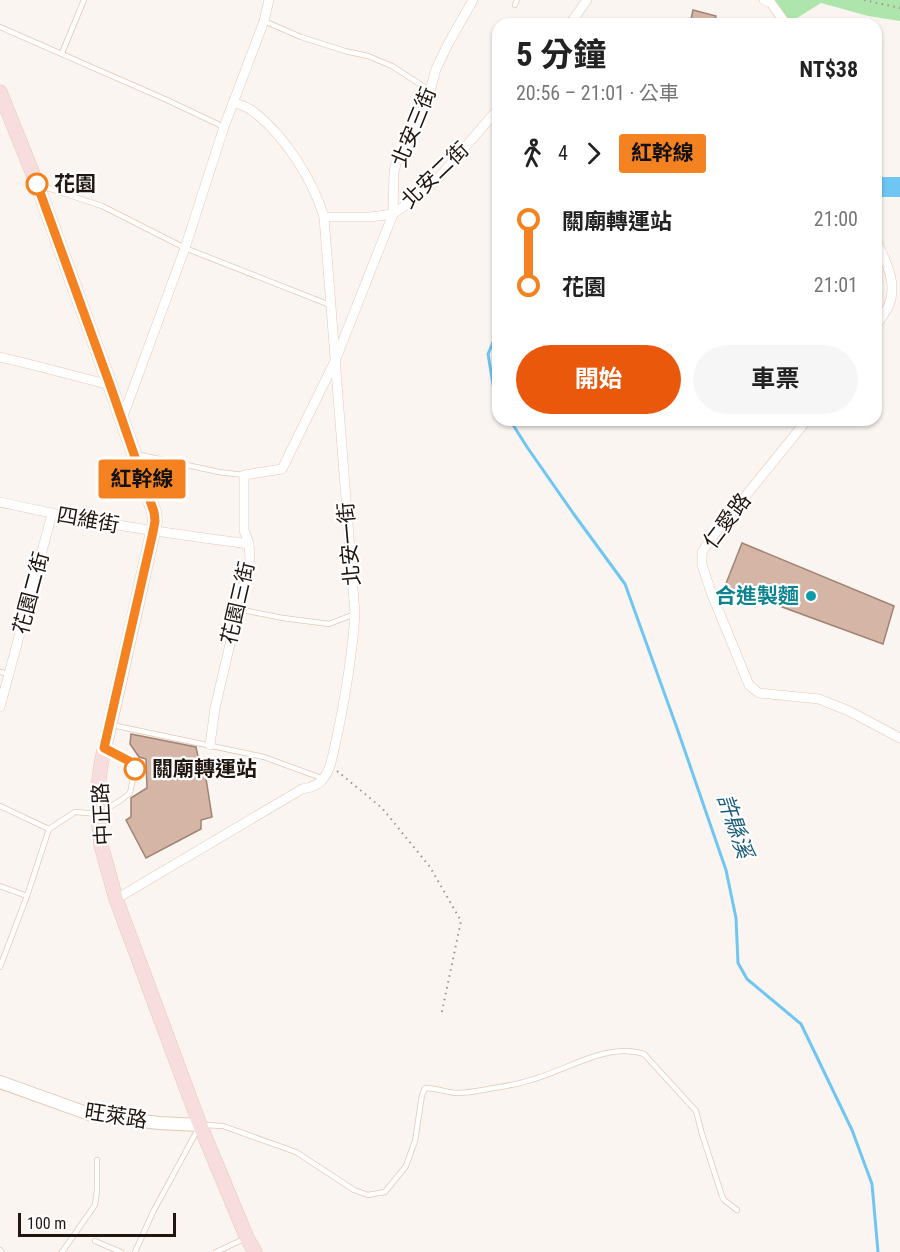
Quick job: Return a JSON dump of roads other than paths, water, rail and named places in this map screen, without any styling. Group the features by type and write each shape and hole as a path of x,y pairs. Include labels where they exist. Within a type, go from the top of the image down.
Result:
{"main road":[{"name":"中正路","path":"0,92 37,184 154,512 153,532 104,748 98,788 101,845 116,899 200,1125 255,1252"}],"street":[{"path":"122,420 185,248 224,127 264,21 269,0"},
{"name":"北安三街","path":"334,361 393,214 394,171 399,154 413,136 436,69 472,0"},
{"path":"574,18 587,0"},
{"path":"764,0 771,3 782,18"},
{"name":"北安一街","path":"233,102 255,113 288,148 313,191 324,217 355,614 350,670 330,766 324,779"},
{"name":"北安二街","path":"324,217 370,217 393,214 425,191 492,116"},
{"path":"882,254 892,281 889,303 882,315"},
{"path":"0,357 110,385"},
{"path":"244,475 282,469 334,361"},
{"name":"仁愛路","path":"802,426 713,536 702,552 702,565 749,685 759,693 819,699 849,711 900,738"},
{"name":"花園三街","path":"210,745 214,708 250,559 249,544 244,530 244,475"},
{"name":"四維街","path":"0,502 153,532 249,544"},
{"name":"花園二街","path":"0,707 5,673 52,514"},
{"path":"116,899 302,789 312,787 324,779"},
{"name":"旺萊路","path":"0,1082 92,1115 200,1125"}],"lane":[{"path":"62,53 84,0"},
{"path":"264,21 300,37 368,56 392,66 430,91"},
{"path":"0,27 224,127"},
{"path":"37,184 102,206 185,248 330,306"},
{"path":"133,453 219,472 244,475"},
{"path":"238,609 329,624 355,614"},
{"path":"110,724 264,757 324,779"},
{"path":"0,967 49,829 75,813 98,813 130,793 135,769 129,761 104,748"},
{"path":"0,806 49,829"},
{"path":"0,886 27,896"},
{"path":"135,1252 153,1212 200,1125 223,1126 296,1152 354,1190 368,1195 385,1192 406,1166 415,1141 425,1088 457,1093 495,1088 534,1080 568,1066 619,1050 644,1054 696,1111 722,1196 737,1210"},
{"path":"62,1252 95,1205 98,1191 97,1160"},
{"path":"216,1252 247,1238"},
{"path":"95,1240 121,1252"}],"waterway":[{"name":"許縣溪","path":"882,187 900,187"},
{"name":"許縣溪","path":"492,345 488,354 492,378"},
{"name":"許縣溪","path":"514,426 625,584 726,870 736,918 738,963 747,979 801,1024 852,1130 872,1184 878,1252"}],"place":[{"name":"花園","path":"37,184"},
{"name":"合進製麵","path":"811,596"},
{"name":"關廟轉運站","path":"135,769"}]}
